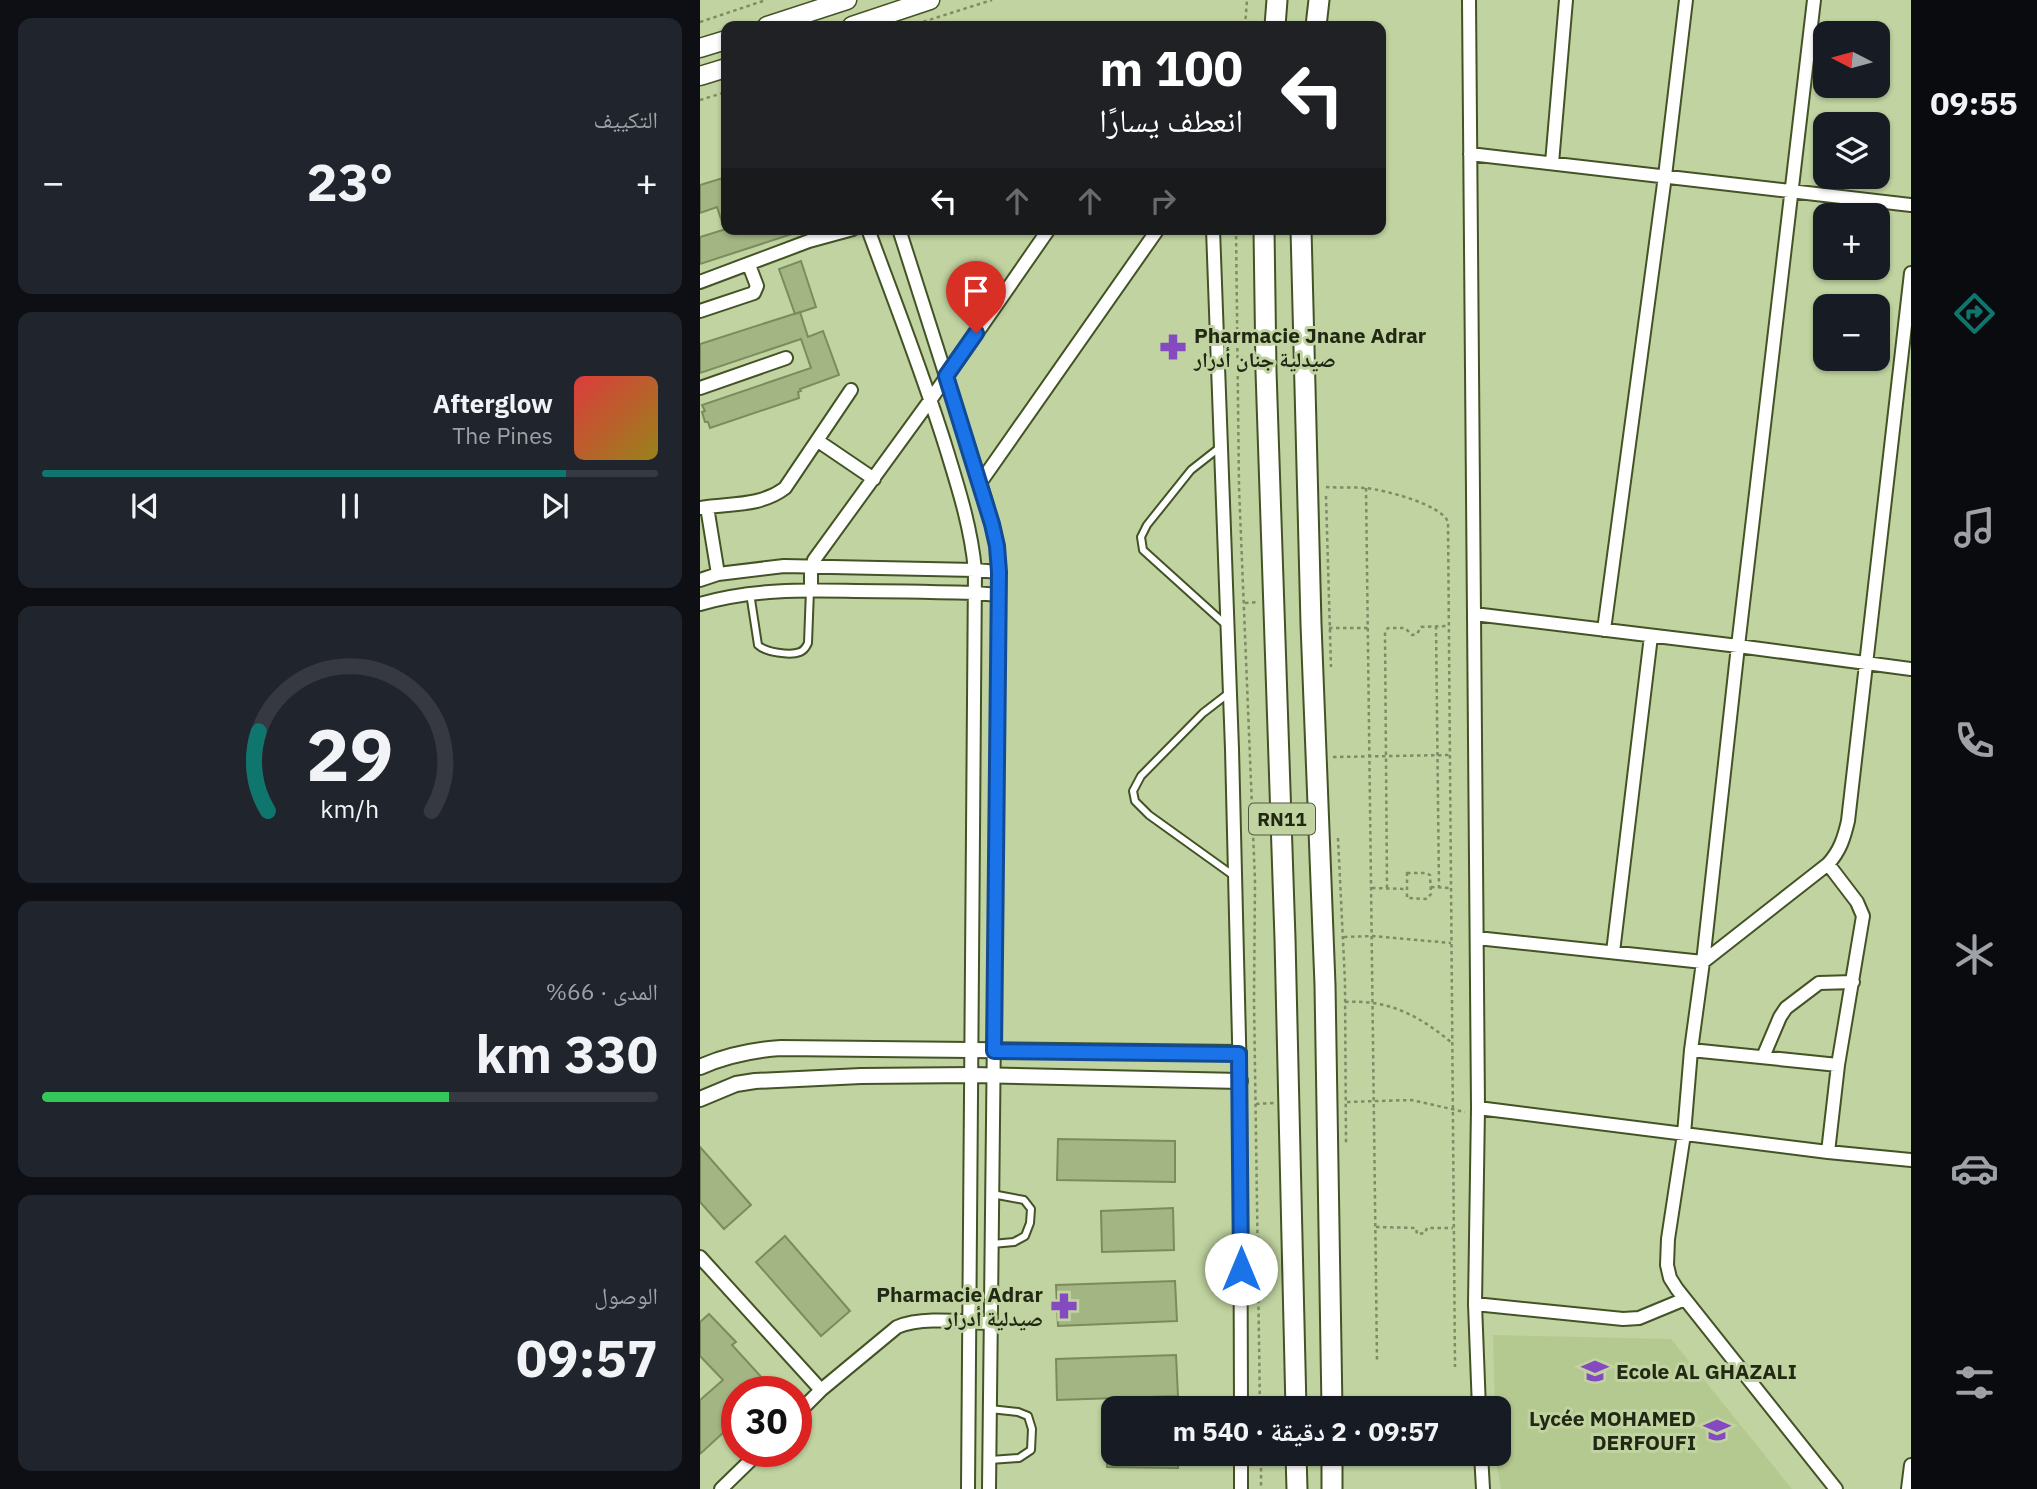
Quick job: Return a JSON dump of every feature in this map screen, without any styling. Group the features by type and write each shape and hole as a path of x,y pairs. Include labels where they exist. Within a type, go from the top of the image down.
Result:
{"highway":[{"path":"1275,21 1277,0"},
{"path":"1317,21 1319,0"},
{"name":"RN11","path":"1264,235 1266,372 1277,643 1290,1103 1296,1396"},
{"name":"RN11","path":"1301,235 1311,624 1325,985 1332,1396"},
{"path":"1296,1466 1297,1489"},
{"path":"1332,1466 1332,1489"}],"main road":[{"path":"803,21 847,0"},
{"path":"867,21 930,0"},
{"path":"700,48 721,42"},
{"path":"700,76 721,70"}],"street":[{"path":"1469,0 1478,1112 1475,1304 1479,1396"},
{"path":"1552,163 1566,0"},
{"path":"1604,629 1686,0"},
{"path":"1814,0 1667,1265 1670,1278 1685,1299 1836,1489"},
{"path":"893,21 908,7"},
{"path":"1470,154 1911,205"},
{"path":"700,282 833,235"},
{"path":"870,235 931,399 966,512 975,570 968,1489"},
{"path":"901,235 980,483 997,546 999,572 989,1489"},
{"path":"810,590 814,560 931,399 1045,235"},
{"path":"980,483 1154,235"},
{"path":"1213,235 1236,877 1241,1396"},
{"path":"700,311 754,293 757,286 749,265"},
{"path":"1477,938 1703,962 1836,855 1848,821 1911,273"},
{"path":"700,388 786,358"},
{"path":"718,574 704,507 756,502 777,495 786,488 851,390"},
{"path":"818,441 874,479"},
{"path":"700,580 746,570 812,566 999,572"},
{"path":"746,570 750,593"},
{"path":"700,604 750,593 810,590 999,595"},
{"path":"1474,614 1911,669"},
{"path":"1613,952 1651,636"},
{"path":"1828,864 1857,902 1863,916 1838,1065 1828,1152"},
{"path":"1763,1057 1786,1009 1819,983 1853,982"},
{"path":"700,1067 730,1056 762,1049 1239,1054"},
{"path":"1691,1050 1838,1065"},
{"path":"700,1099 736,1084 755,1080 861,1076 972,1075 1240,1081"},
{"path":"1478,1112 1911,1160"},
{"path":"700,1257 821,1390"},
{"path":"1475,1304 1623,1319 1639,1318 1685,1299"},
{"path":"812,1399 897,1327 908,1322 991,1323"},
{"path":"1908,1489 1911,1465"},
{"path":"1241,1466 1241,1489"},
{"path":"1482,1466 1483,1489"},
{"path":"721,1489 744,1467"}],"lane":[{"path":"1221,446 1191,470 1147,524 1141,537 1143,550 1227,626"},
{"path":"750,593 758,645 768,652 796,653 804,650 808,643 810,590"},
{"path":"1230,692 1203,713 1141,776 1133,791 1135,801 1149,815 1236,877"},
{"path":"992,1194 1024,1200 1031,1209 1025,1236 1014,1242 992,1244"},
{"path":"990,1409 1028,1416 1032,1429 1031,1450 1019,1458 990,1460"}],"path":[{"path":"700,22 766,0"},
{"path":"926,21 992,0"},
{"path":"1245,21 1247,0"},
{"path":"700,100 721,94"},
{"path":"1236,235 1239,487 1255,881 1254,1000 1260,1396"},
{"path":"1326,487 1366,488 1411,500 1443,513 1447,518 1455,1367"},
{"path":"1366,488 1377,1360"},
{"path":"1436,626 1439,888"},
{"path":"1387,888 1385,630 1405,628 1412,635 1417,634 1421,627 1448,626"},
{"path":"1333,757 1449,755"},
{"path":"1408,873 1429,874 1431,887 1430,896 1425,900 1408,899 1406,876 1408,873"},
{"path":"1431,887 1450,888"},
{"path":"1372,888 1406,889"},
{"path":"1344,937 1372,936 1451,943"},
{"path":"1345,1002 1373,1002 1408,1012 1452,1043"},
{"path":"1326,1102 1411,1100 1453,1110 1478,1112"},
{"path":"1240,1104 1290,1103"},
{"path":"1376,1227 1415,1227 1417,1234 1426,1233 1427,1227 1454,1228"},
{"path":"1261,1466 1261,1489"}],"shaded area":[{"name":"Ecole AL GHAZALI","path":"1493,1335 1671,1339 1792,1489 1501,1489 1497,1466 1511,1466 1511,1396 1495,1396"}],"building":[{"path":"721,179 721,219 717,207 700,213 700,185"},
{"path":"721,231 721,235 789,235 700,264 700,237"},
{"path":"801,261 816,307 795,314 779,269"},
{"path":"800,312 808,337 823,331 839,375 800,389 799,398 710,428 708,422 705,422 702,405 811,368 801,339 700,373 700,344"},
{"path":"1058,1139 1175,1141 1175,1182 1057,1180"},
{"path":"700,1147 751,1205 724,1229 700,1202"},
{"path":"1173,1208 1174,1250 1102,1252 1101,1211"},
{"path":"785,1236 850,1311 821,1336 756,1262"},
{"path":"1175,1281 1177,1321 1058,1326 1056,1285"},
{"path":"709,1314 736,1342 732,1345 760,1376 721,1378 700,1356 700,1322"},
{"path":"1176,1355 1178,1396 1101,1396 1101,1399 1057,1400 1056,1359"},
{"path":"721,1382 721,1435 700,1454 700,1400"},
{"path":"1178,1466 1178,1468 1107,1467"}],"place":[{"name":"Pharmacie Jnane Adrar صيدلية جنان أدرار","path":"1173,347"},
{"name":"Pharmacie Adrar صيدلية أدرار","path":"1064,1306"},
{"name":"Ecole AL GHAZALI","path":"1595,1371"},
{"name":"Lycée MOHAMED DERFOUFI","path":"1717,1430"}],"route":[{"path":"976,333 946,376 992,524 999,572 994,1051 1239,1054 1241,1269"}]}
